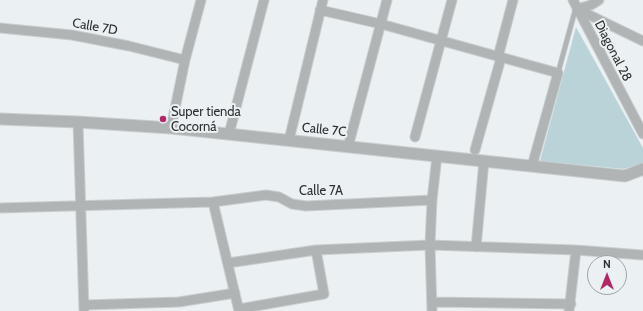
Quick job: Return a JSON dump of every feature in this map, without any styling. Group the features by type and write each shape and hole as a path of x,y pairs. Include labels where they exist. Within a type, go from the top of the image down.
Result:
{"street":[{"path":"171,128 185,60 200,0"},
{"path":"229,134 264,0"},
{"path":"289,140 323,0"},
{"path":"348,147 387,0"},
{"path":"415,136 452,0"},
{"path":"475,150 513,0"},
{"path":"575,5 591,5 599,0"},
{"path":"575,5 643,41"},
{"name":"Diagonal 28","path":"575,5 643,134"},
{"path":"320,10 381,24 440,42 558,73 532,166"},
{"name":"Calle 7D","path":"0,28 72,35 129,46 185,60"},
{"name":"Calle 7C","path":"0,119 171,128 625,176 643,170"},
{"path":"78,122 84,308 180,307 235,293"},
{"path":"437,156 432,200 430,245 432,307 570,307 576,250"},
{"path":"476,247 484,161"},
{"name":"Calle 7A","path":"0,208 213,202 266,195 279,197 292,204 306,206 432,200"},
{"path":"213,202 239,310 324,294 316,250"},
{"path":"228,263 316,250 430,245 576,250 643,255"}],"lane":[{"path":"558,73 575,5"}],"shaded area":[{"path":"576,27 643,148 643,163 624,169 540,161"}],"place":[{"name":"Super tienda Cocorná","path":"163,119"}]}
